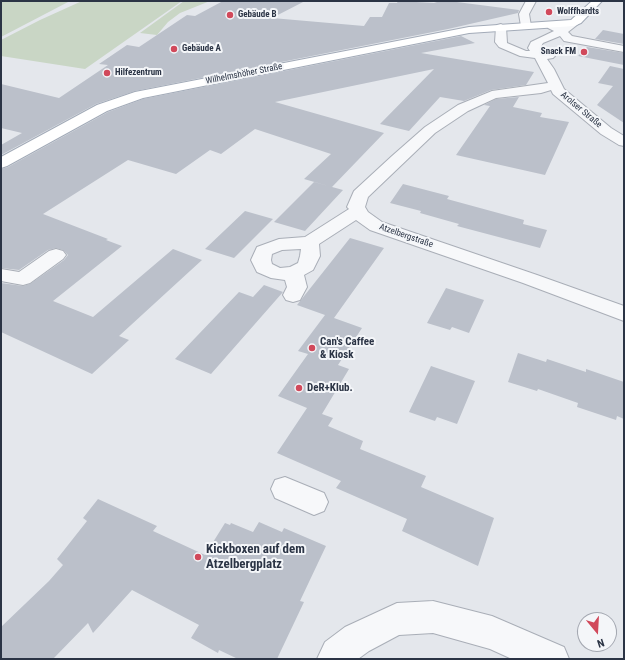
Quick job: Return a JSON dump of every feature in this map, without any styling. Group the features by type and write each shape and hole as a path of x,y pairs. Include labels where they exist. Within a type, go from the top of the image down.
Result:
{"main road":[{"path":"577,22 597,1"},
{"name":"Wilhelmshöher Straße","path":"1,163 102,108 140,96 470,30 577,22"}],"street":[{"path":"526,26 524,14 531,1"},
{"path":"501,27 503,45 515,51 544,55 564,44 564,35 577,22"},
{"path":"543,25 554,27 564,35 624,49"},
{"name":"Arolser Straße","path":"564,35 539,41 535,44 534,48 544,55 548,69 558,91 580,111 606,131 624,142"},
{"path":"310,242 310,256 306,266 294,273 278,274 264,268 261,260 264,251 279,245 310,242 358,212 356,207 357,202 360,195 369,185 397,159 448,117 475,102 492,95 541,89 555,85"},
{"name":"Atzelbergstraße","path":"358,212 376,226 530,279 624,314"},
{"path":"1,275 23,279 56,255"},
{"path":"293,295 297,287 294,273"},
{"path":"285,489 314,502"},
{"path":"334,659 337,654 357,639 397,619 433,617 492,633 552,659"}],"green space":[{"path":"1,1 70,1 1,37"},
{"path":"82,1 182,1 85,69 1,56 1,40"},
{"path":"184,1 210,1 180,13 168,22 157,35 140,33"}],"building":[{"path":"223,1 305,1 272,18 364,26 370,17 382,17 389,3 397,3 398,1 434,3 449,1 519,10 518,13 448,29 135,91 96,104 1,155 1,145 22,133 1,128 1,84 59,98 108,65 99,64 127,45 139,47 187,15 195,16"},
{"path":"603,30 624,34 624,44 595,39"},
{"path":"461,36 475,43 421,53 534,72 526,85 491,90 464,101 440,97 409,131 380,124 434,69 275,102 384,133 332,187 304,179 331,154 255,129 221,154 210,150 176,174 128,160 43,214 108,239 106,240 122,246 53,301 93,317 173,249 202,260 119,336 129,340 92,374 1,332 1,283 23,286 30,284 64,260 68,255 63,250 56,248 48,250 19,270 1,268 1,169 8,167 108,112 143,99"},
{"path":"587,47 624,53 624,65 578,56"},
{"path":"610,66 624,69 624,123 597,105 613,86 598,83"},
{"path":"519,97 513,107 542,113 540,117 569,122 545,175 456,155 490,106 484,105 496,99"},
{"path":"314,182 343,190 305,231 274,222"},
{"path":"403,184 449,196 447,199 524,220 523,224 547,230 540,248 457,226 459,224 420,213 421,211 390,203"},
{"path":"245,211 273,219 234,258 205,249"},
{"path":"350,238 384,248 334,318 362,328 338,365 349,369 322,414 333,418 328,426 363,441 360,449 426,476 421,487 494,518 478,566 402,531 407,519 336,488 341,481 277,453 307,408 278,396 308,354 298,351 325,315 297,305"},
{"path":"264,285 283,292 211,374 175,359 239,292 253,297"},
{"path":"446,288 484,300 469,333 452,327 450,330 427,323"},
{"path":"518,353 546,362 547,359 586,372 586,369 624,382 624,419 617,416 616,420 577,407 578,403 538,389 537,391 508,382"},
{"path":"431,366 475,381 457,424 437,417 435,421 409,412"},
{"path":"98,499 157,526 153,531 205,555 225,523 230,525 231,523 253,532 259,522 282,532 284,528 326,546 300,601 304,602 277,659 238,659 219,650 218,653 191,638 199,625 132,590 93,633 88,623 53,659 1,659 1,627 49,581 63,565 57,559 87,521 83,518"}],"place":[{"name":"Wolffhardts","path":"549,12"},
{"name":"Gebäude B","path":"230,15"},
{"name":"Gebäude A","path":"174,49"},
{"name":"Snack FM","path":"584,52"},
{"name":"Hilfezentrum","path":"107,73"},
{"name":"Can's Caffee & Kiosk","path":"312,348"},
{"name":"DeR+Klub.","path":"299,388"},
{"name":"Kickboxen auf dem Atzelbergplatz","path":"198,557"}]}
